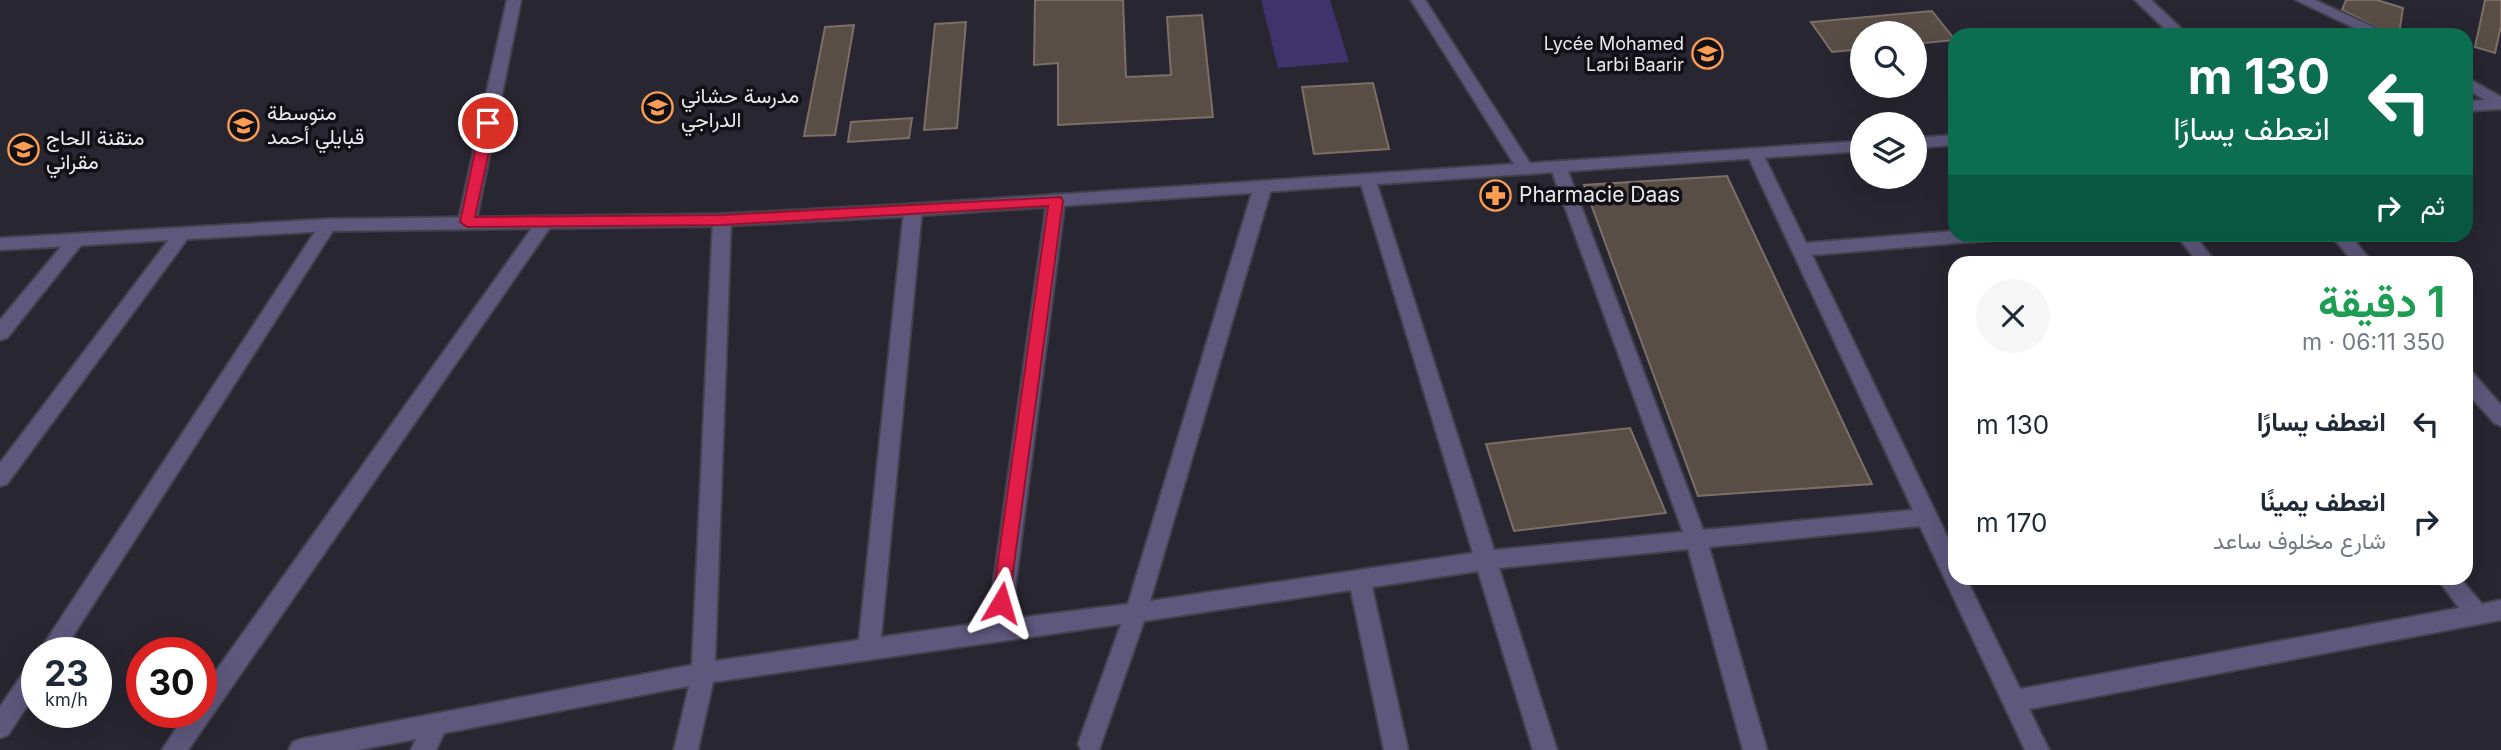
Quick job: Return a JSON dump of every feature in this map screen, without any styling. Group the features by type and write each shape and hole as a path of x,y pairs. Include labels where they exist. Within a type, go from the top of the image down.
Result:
{"street":[{"path":"467,222 514,0"},
{"path":"1418,0 1525,168"},
{"path":"2142,0 2172,28"},
{"path":"2303,0 2366,28"},
{"path":"2473,86 2501,104"},
{"path":"2473,106 2501,104"},
{"path":"1927,142 1948,141"},
{"path":"0,244 328,225 722,220 913,210 1262,189 1525,168 1850,147"},
{"path":"1755,154 1948,566"},
{"path":"1558,166 1695,537 1755,750"},
{"path":"1368,181 1545,750"},
{"path":"1090,744 1136,613 1262,189"},
{"path":"998,630 1056,201"},
{"path":"869,649 913,210"},
{"path":"686,750 703,673 722,220"},
{"path":"217,689 545,222"},
{"path":"59,637 328,225"},
{"path":"0,478 183,234"},
{"path":"1800,250 1948,238"},
{"path":"0,333 76,240"},
{"path":"2190,242 2201,256"},
{"path":"2345,242 2358,256"},
{"path":"2473,386 2501,418"},
{"path":"301,750 703,673 998,630 1136,613 1359,578 1488,560 1695,537 1924,517"},
{"path":"1359,578 1396,750"},
{"path":"1957,585 2036,750"},
{"path":"2453,585 2477,615"},
{"path":"2014,701 2501,610"},
{"path":"0,727 21,695"},
{"path":"423,750 438,722"},
{"path":"174,750 190,728"}],"shaded area":[{"path":"1261,0 1330,0 1349,62 1278,68"}],"building":[{"path":"1035,0 1123,0 1126,77 1171,75 1167,17 1202,15 1213,117 1058,125 1058,63 1034,65"},
{"path":"2346,0 2377,0 2403,8 2400,28 2378,28 2342,10"},
{"path":"2485,0 2501,0 2501,26 2495,53 2475,47"},
{"path":"1932,11 1948,31 1948,41 1927,43 1927,21 1850,21 1850,50 1832,52 1811,22"},
{"path":"966,22 957,128 924,130 935,24"},
{"path":"854,25 835,135 804,136 825,27"},
{"path":"1373,83 1389,149 1314,154 1302,87"},
{"path":"912,118 909,138 848,142 851,122"},
{"path":"1727,176 1872,484 1698,496 1584,185"},
{"path":"1630,428 1666,513 1514,531 1486,444"}],"place":[{"name":"Lycée Mohamed Larbi Baarir","path":"1707,54"},
{"name":"مدرسة حشاني الدراجي","path":"658,108"},
{"name":"متوسطة قبايلي أحمد","path":"244,125"},
{"name":"متقنة الحاج مقراني","path":"23,150"},
{"name":"Pharmacie Daas","path":"1496,195"}],"route":[{"path":"488,123 467,222 722,220 1056,201 1001,603"}]}
